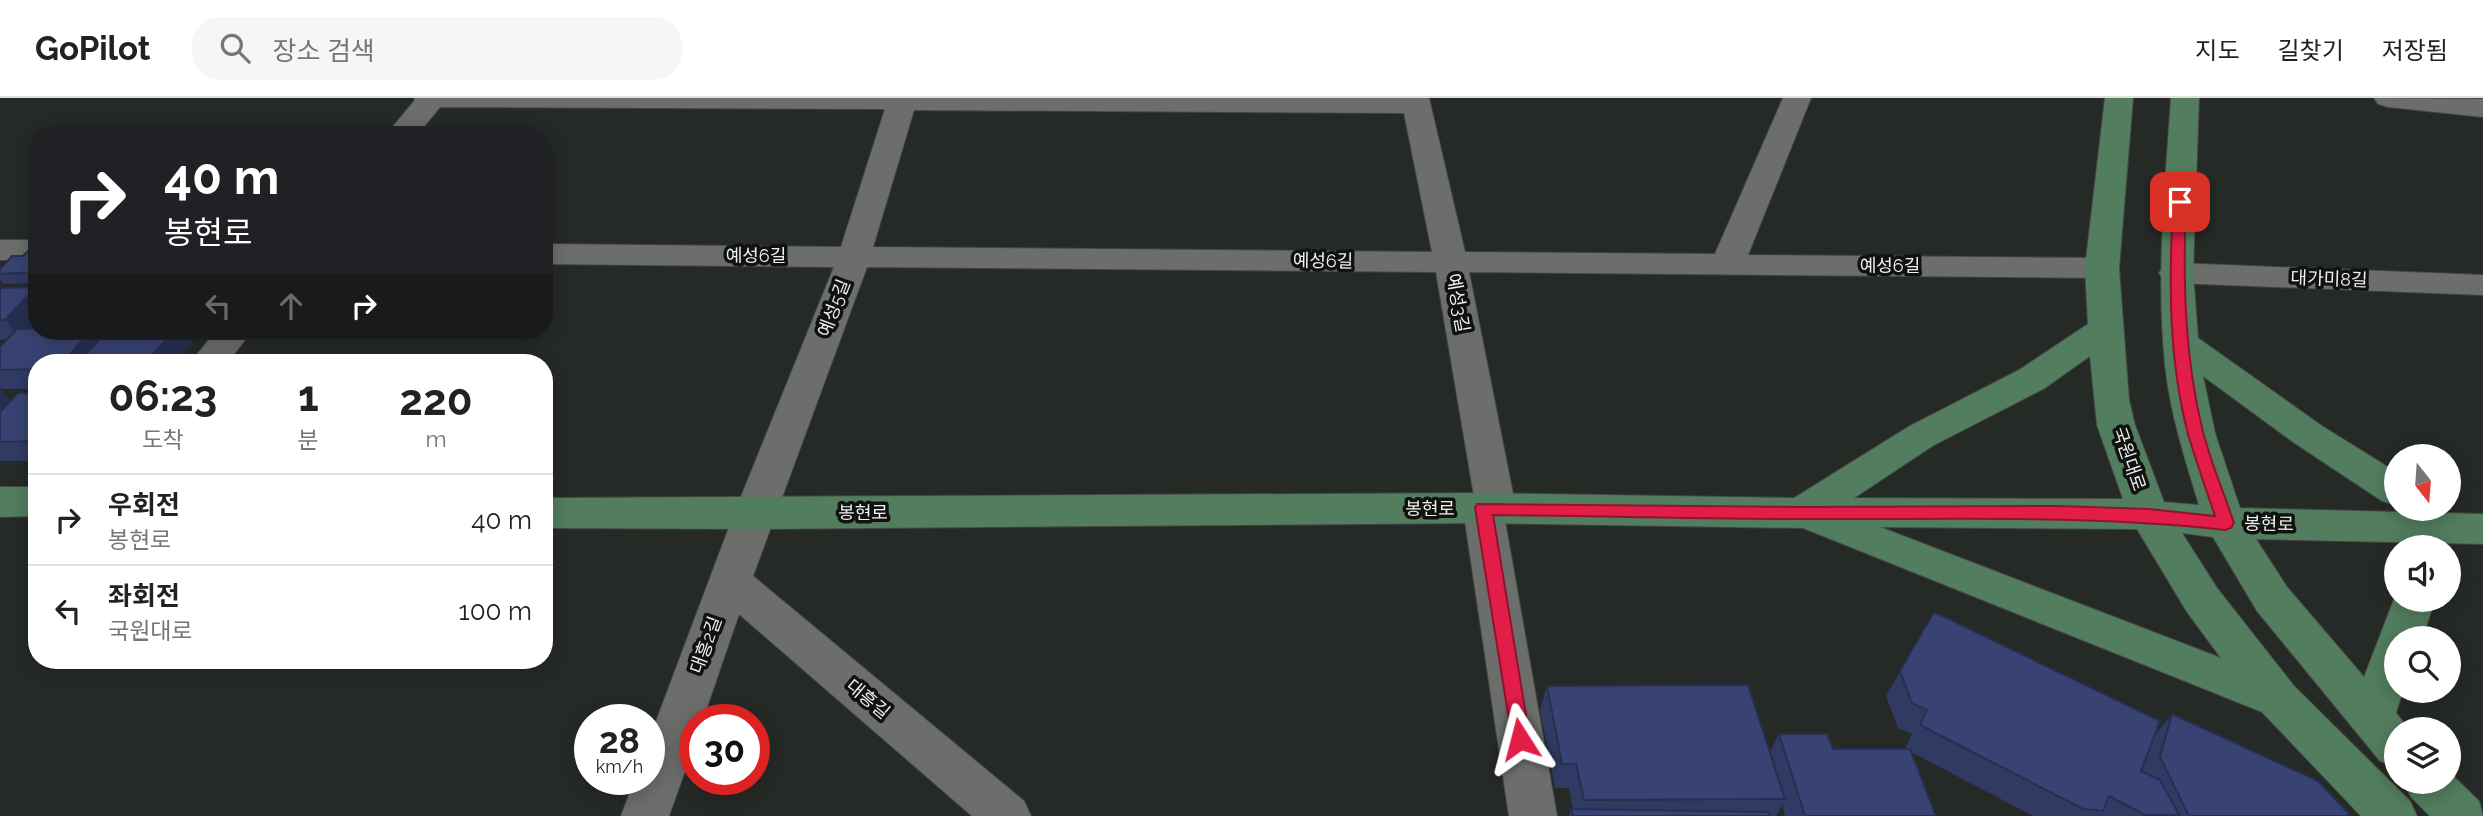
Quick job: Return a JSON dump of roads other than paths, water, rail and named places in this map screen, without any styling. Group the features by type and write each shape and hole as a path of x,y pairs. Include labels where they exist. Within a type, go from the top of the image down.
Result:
{"street":[{"path":"408,126 430,98 1415,101"},
{"path":"1727,265 1797,98"},
{"name":"국원대로","path":"2119,98 2102,268 2111,400 2116,425 2149,515 2202,600 2278,699 2393,816"},
{"path":"2185,98 2176,273 2183,368 2196,433 2225,523 2272,599 2384,732"},
{"path":"2388,98 2483,108"},
{"name":"예성5길","path":"754,514 854,257 903,99"},
{"name":"예성3길","path":"1415,101 1451,262 1490,508 1532,816"},
{"path":"0,250 28,250"},
{"name":"예성6길","path":"553,254 2102,268"},
{"name":"대가미8길","path":"2176,273 2483,285"},
{"path":"1801,513 1921,436 2032,379 2106,328"},
{"path":"216,354 227,340"},
{"path":"2181,343 2309,435 2384,483"},
{"path":"0,502 28,501"},
{"name":"봉현로","path":"553,513 1490,508 1801,513 2058,512 2149,515 2225,523 2451,528"},
{"path":"1801,513 2278,699"},
{"name":"대흥2길","path":"645,816 754,514"},
{"name":"대흥길","path":"730,581 1007,816"},
{"path":"2440,794 2462,816"}]}
